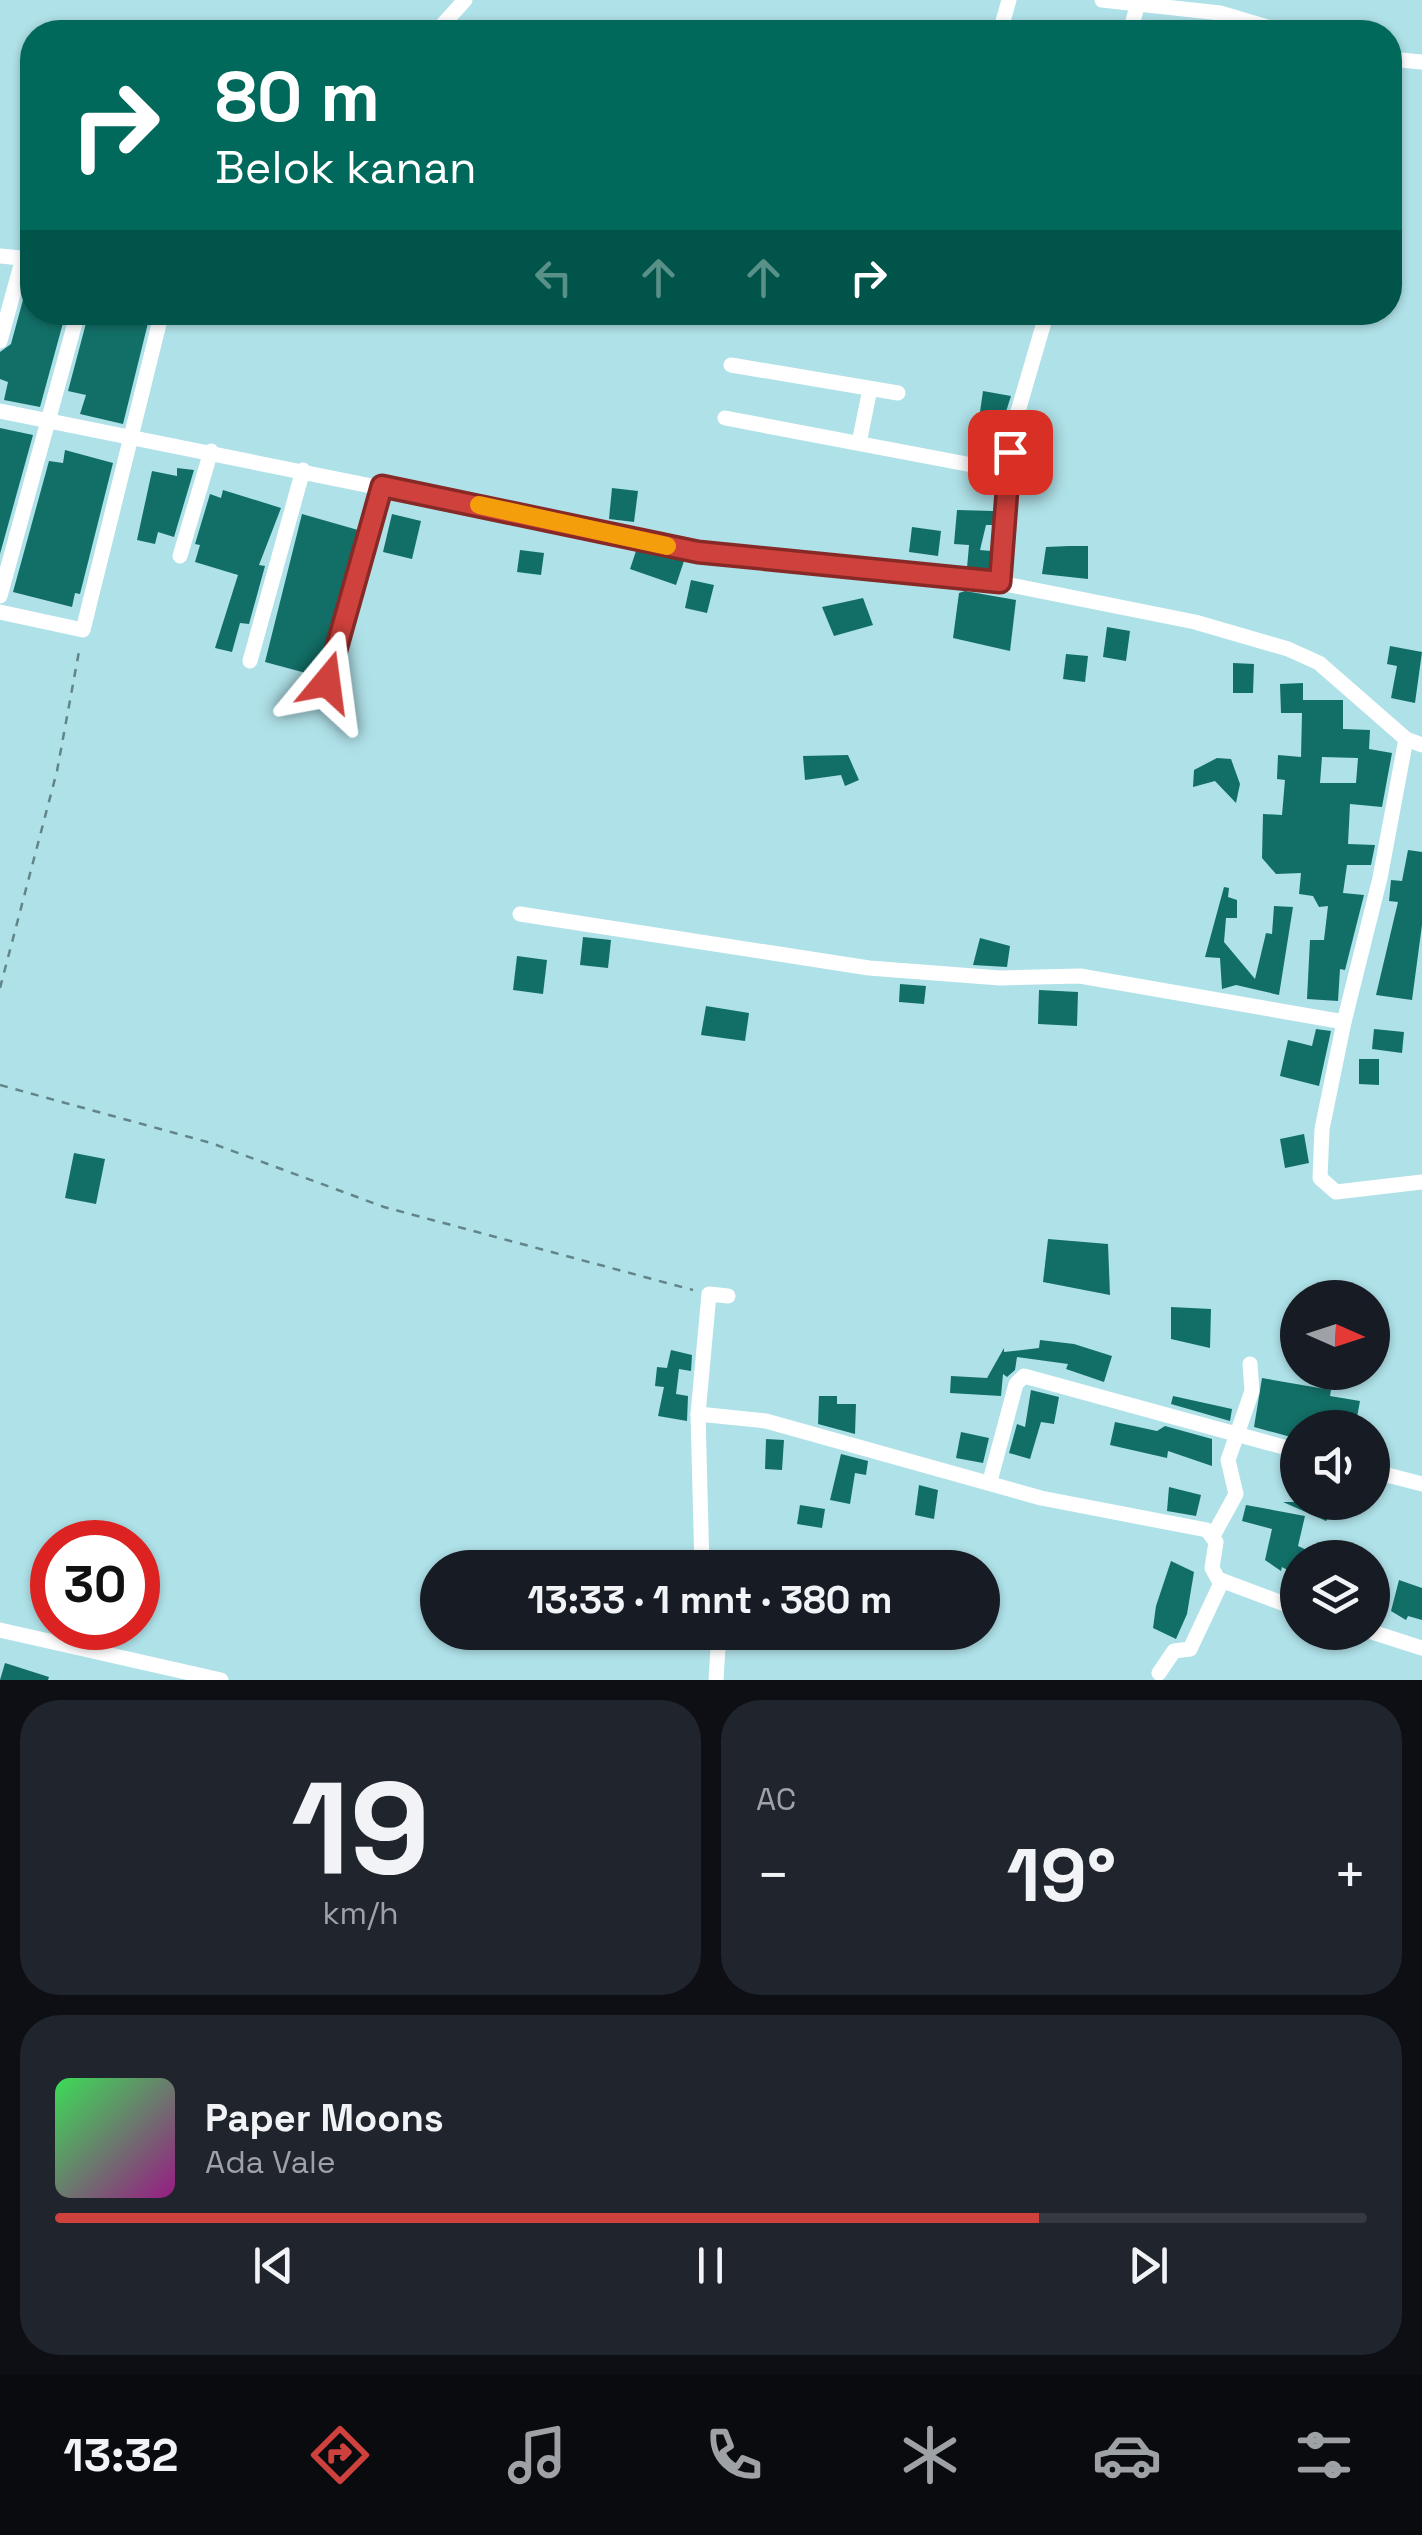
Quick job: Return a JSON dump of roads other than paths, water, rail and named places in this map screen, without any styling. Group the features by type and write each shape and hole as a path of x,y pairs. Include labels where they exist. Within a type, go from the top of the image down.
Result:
{"street":[{"path":"447,20 465,0"},
{"path":"1102,0 1220,12 1246,20"},
{"path":"1133,20 1138,4"},
{"path":"0,341 20,282"},
{"path":"0,596 74,325"},
{"path":"0,612 84,630 159,325"},
{"path":"1000,582 1012,432 1043,325"},
{"path":"731,365 898,393"},
{"path":"859,444 870,388"},
{"path":"0,411 698,552 1000,582 1196,622 1288,649 1319,663 1406,740 1422,745"},
{"path":"725,418 1009,472"},
{"path":"180,556 212,451"},
{"path":"250,661 302,470"},
{"path":"327,682 382,486"},
{"path":"1406,740 1380,878 1322,1128 1320,1178 1336,1192 1422,1182"},
{"path":"520,914 869,968 1000,978 1080,976 1344,1022"},
{"path":"702,1550 698,1414 708,1294 728,1296"},
{"path":"1250,1364 1252,1391 1228,1460 1236,1494 1213,1536 1212,1568 1222,1581 1280,1602"},
{"path":"990,1481 1021,1376 1280,1446"},
{"path":"698,1414 766,1422 1041,1498 1139,1514 1207,1530 1213,1536"},
{"path":"1390,1476 1422,1484"},
{"path":"1160,1673 1174,1651 1190,1648 1222,1581"},
{"path":"0,1630 222,1680"},
{"path":"1390,1638 1422,1648"},
{"path":"716,1680 718,1650"}]}
